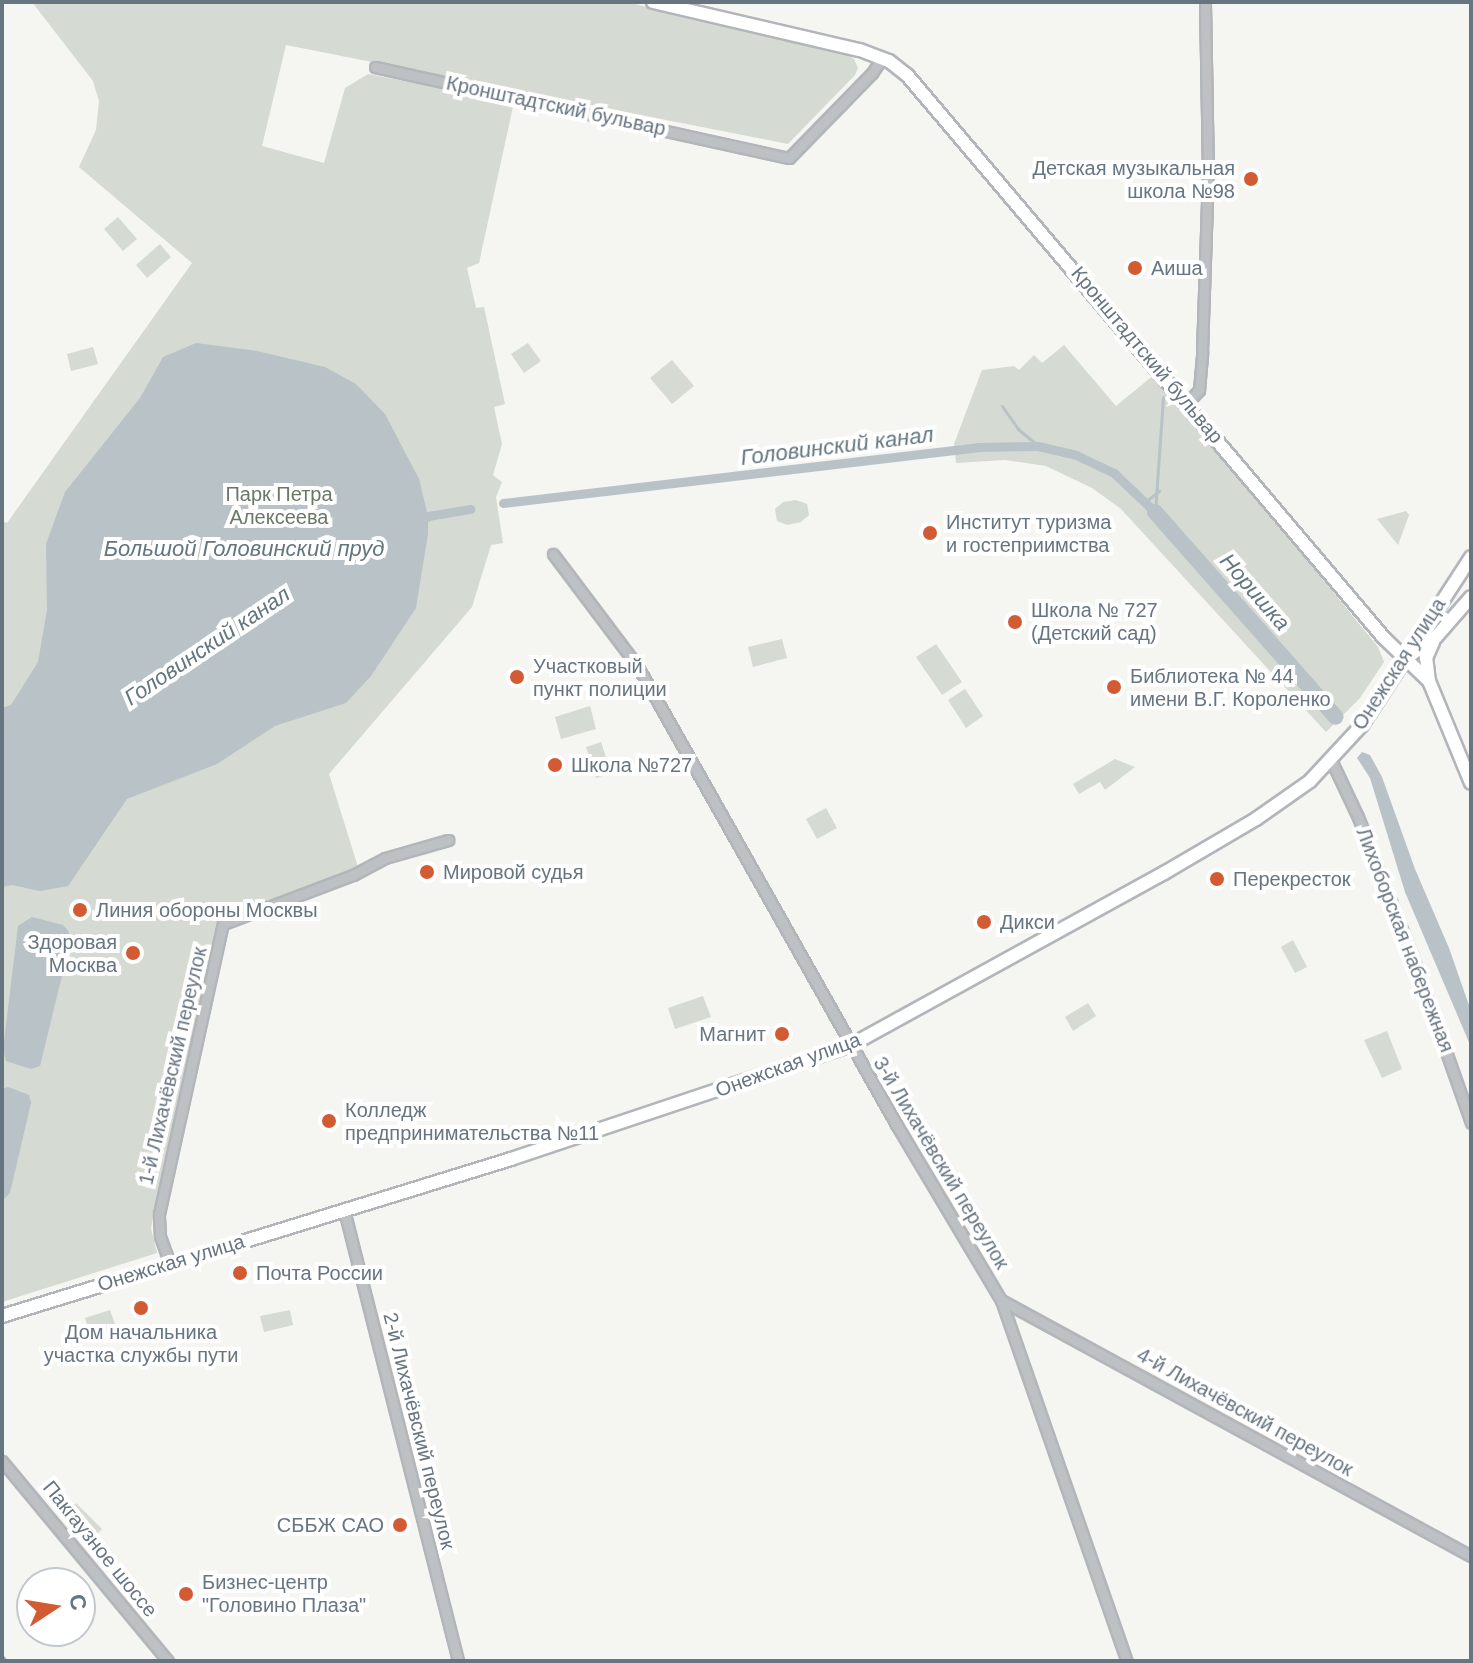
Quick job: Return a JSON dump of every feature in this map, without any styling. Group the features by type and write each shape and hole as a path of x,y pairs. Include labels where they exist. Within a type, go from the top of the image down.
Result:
{"main road":[{"name":"Кронштадтский бульвар","path":"653,2 882,58 907,75 1384,638 1406,658"},
{"name":"Онежская улица","path":"2,1316 344,1210 851,1045 1256,819 1310,781 1362,725 1471,557"},
{"path":"1429,681 1406,658 1436,637 1471,597"},
{"path":"1436,637 1426,658 1429,681 1471,783"}],"street":[{"path":"1187,403 1199,390 1203,340 1208,175 1205,2"},
{"name":"Кронштадтский бульвар","path":"375,67 789,158 872,73 882,58"},
{"name":"3-й Лихачёвский переулок","path":"553,554 638,667 851,1045 1001,1300 1127,1661"},
{"name":"Лихоборская набережная","path":"1331,760 1358,817 1471,1123"},
{"name":"1-й Лихачёвский переулок","path":"170,1264 160,1236 159,1214 223,924 353,875 385,858 448,840"},
{"name":"2-й Лихачёвский переулок","path":"344,1210 458,1661"},
{"name":"4-й Лихачёвский переулок","path":"1001,1300 1471,1556"},
{"name":"Пакгаузное шоссе","path":"2,1461 168,1661"}],"green space":[{"name":"Парк Петра Алексеева","path":"32,2 626,2 842,52 854,59 858,68 855,75 788,144 286,45 262,146 324,163 345,88 368,74 514,102 479,263 467,268 476,308 484,307 505,404 494,407 502,444 493,475 502,482 496,497 503,543 491,545 472,607 329,774 358,867 220,918 151,1228 157,1253 2,1302 2,521 7,523 192,263 79,167 96,130 99,101 93,81"},
{"path":"118,217 137,239 123,251 104,229"},
{"path":"160,244 171,257 147,278 136,265"},
{"path":"528,343 541,361 524,373 511,354"},
{"path":"1064,345 1116,406 1155,374 1378,647 1384,662 1360,698 1326,732 1121,509 1092,488 1046,466 1005,460 956,463 954,444 982,370 1014,366 1019,370 1034,355 1042,363"},
{"path":"93,347 98,364 71,371 67,354"},
{"path":"672,360 694,386 672,404 650,378"},
{"path":"796,500 807,504 809,515 801,522 787,525 777,521 775,509 783,502"},
{"path":"1406,511 1409,515 1398,545 1377,519"},
{"path":"782,639 787,658 753,667 748,647"},
{"path":"936,644 962,682 942,695 916,657"},
{"path":"965,689 983,716 966,728 948,700"},
{"path":"590,706 596,729 561,739 555,717"},
{"path":"601,742 611,773 596,778 586,747"},
{"path":"1115,759 1135,767 1105,790 1100,782 1079,794 1073,784"},
{"path":"826,808 837,828 817,839 806,819"},
{"path":"1293,940 1307,967 1295,973 1281,947"},
{"path":"703,996 711,1017 675,1029 668,1008"},
{"path":"1088,1003 1096,1016 1073,1031 1065,1017"},
{"path":"1387,1031 1402,1069 1382,1078 1364,1040"},
{"path":"110,1310 116,1327 91,1336 85,1318"},
{"path":"290,1310 293,1325 264,1332 260,1316"},
{"path":"76,1503 102,1529 88,1544 63,1517"}],"water":[{"name":"Большой Головинский пруд","path":"196,343 257,351 325,367 356,384 385,414 419,479 428,516 416,608 371,676 346,703 275,726 217,764 127,799 68,886 40,891 12,885 2,887 2,708 11,705 38,662 47,610 46,544 65,492 140,398 163,357"},
{"path":"1362,752 1370,755 1382,777 1415,869 1449,948 1471,1011 1471,1047 1405,892 1370,778 1357,758"},
{"path":"32,917 63,925 69,932 70,943 40,1066 31,1069 6,1061 3,1050 18,926"},
{"path":"8,1087 29,1095 31,1103 10,1193 2,1201 2,1089"}],"waterway":[{"name":"Норишка","path":"1155,512 1163,397"},
{"path":"1002,406 1018,429 1038,446"},
{"name":"Головинский канал","path":"503,503 978,447 1038,446 1076,455 1114,473 1155,512"},
{"name":"Норишка","path":"1145,502 1159,491"},
{"name":"Головинский канал","path":"420,522 428,516 470,509"},
{"name":"Норишка","path":"1155,512 1336,717"}],"place":[{"name":"Детская музыкальная школа №98","path":"1251,179"},
{"name":"Аиша","path":"1135,268"},
{"name":"Институт туризма и гостеприимства","path":"930,533"},
{"name":"Школа № 727 (Детский сад)","path":"1015,622"},
{"name":"Участковый пункт полиции","path":"517,677"},
{"name":"Библиотека № 44 имени В.Г. Короленко","path":"1114,687"},
{"name":"Школа №727","path":"555,765"},
{"name":"Мировой судья","path":"427,872"},
{"name":"Перекресток","path":"1217,879"},
{"name":"Линия обороны Москвы","path":"80,910"},
{"name":"Дикси","path":"984,922"},
{"name":"Здоровая Москва","path":"133,953"},
{"name":"Магнит","path":"782,1034"},
{"name":"Колледж предпринимательства №11","path":"329,1121"},
{"name":"Почта России","path":"240,1273"},
{"name":"Дом начальника участка службы пути","path":"141,1308"},
{"name":"СББЖ САО","path":"400,1525"},
{"name":"Бизнес-центр \"Головино Плаза\"","path":"186,1594"}]}
